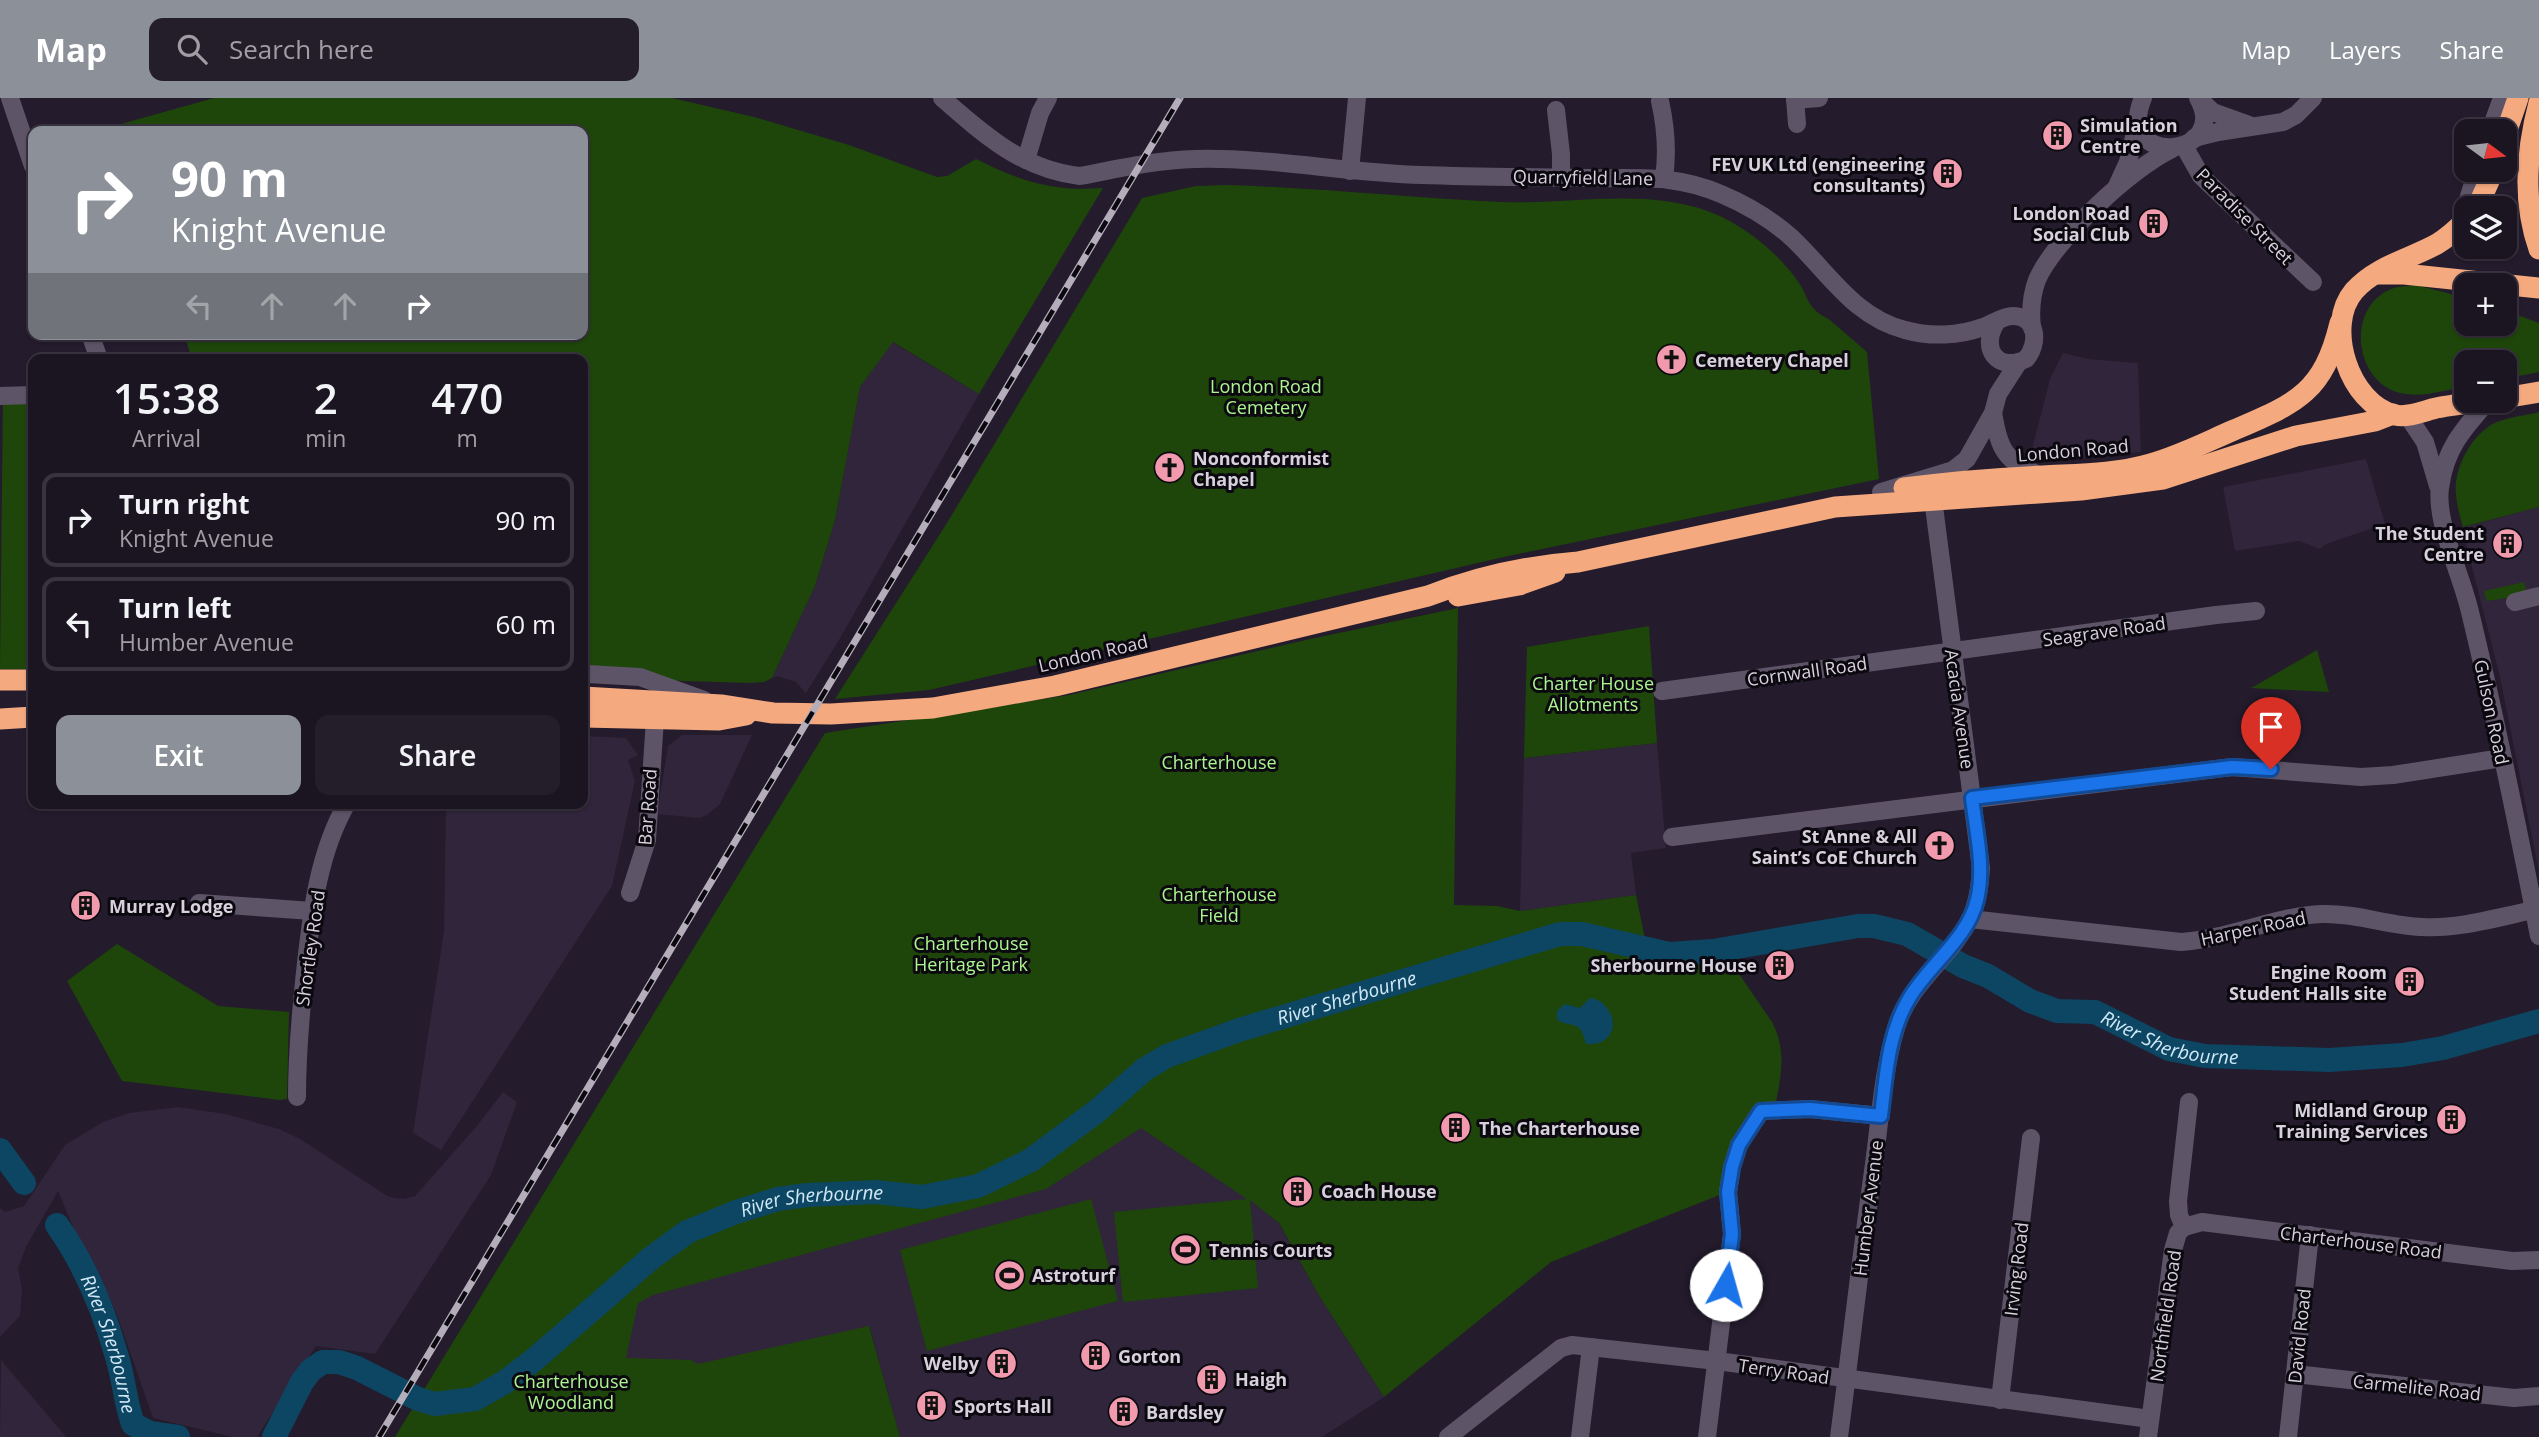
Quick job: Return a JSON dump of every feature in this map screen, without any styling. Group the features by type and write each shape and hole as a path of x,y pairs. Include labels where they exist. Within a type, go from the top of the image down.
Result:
{"highway":[{"path":"2511,119 2518,98"},
{"path":"2539,103 2527,176 2531,222 2539,249"},
{"name":"London Road","path":"1835,508 1881,492 1947,482 2085,474 2148,465 2277,411 2303,395 2319,378 2332,352 2353,292 2376,274 2438,243 2454,230"},
{"path":"2376,274 2404,274 2539,288"},
{"path":"2340,323 2344,354 2359,388 2372,402 2400,414"},
{"path":"2517,396 2539,392"},
{"name":"London Road","path":"588,697 721,705 762,712 831,714 933,708 1055,685 1428,596 1464,596 1519,585 1578,562 1835,508 2081,490 2164,479 2296,436 2400,414 2454,406"},
{"path":"0,680 28,680"},
{"name":"London Road","path":"588,717 719,720 762,712"},
{"path":"0,719 28,718"}],"street":[{"path":"10,98 28,151"},
{"name":"Quarryfield Lane","path":"942,98 1003,149 1063,174 1080,176 1171,161 1243,161 1422,175 1664,178 1718,192 1758,213 1791,238 1852,302 1877,320 1906,331 1944,335 1976,344 1994,356"},
{"path":"1026,160 1040,113 1048,98"},
{"path":"1350,171 1357,98"},
{"path":"1797,124 1795,99 1819,98"},
{"path":"2139,106 2141,131 2149,141 2163,148 2218,132 2283,122 2296,115 2313,98"},
{"path":"2494,119 2502,98"},
{"path":"2199,99 2223,117 2256,127"},
{"path":"1881,492 1953,470 1967,459 1993,413 1998,394 2000,372 1989,344 1989,332 2039,277 2062,244 2113,192 2148,162 2183,144 2203,122 2199,99"},
{"path":"1660,101 1666,127 1664,178"},
{"path":"2113,192 2128,162 2139,106"},
{"path":"1556,110 1561,154 1560,178"},
{"name":"Paradise Street","path":"2183,144 2201,176 2313,282"},
{"path":"1994,356 2009,363 2018,363 2026,359 2035,346 2029,310 2039,277"},
{"path":"1999,320 2020,318 2032,328"},
{"name":"Quarryfield Lane","path":"1944,335 1974,330 1999,320"},
{"path":"1998,394 2018,363"},
{"path":"0,396 28,394"},
{"path":"1993,413 1998,439 2004,452 2024,469 2041,476"},
{"name":"Gulson Road","path":"2439,489 2447,457 2454,442 2477,413"},
{"name":"Gulson Road","path":"2400,414 2425,442 2439,489 2440,511 2466,594 2539,936"},
{"name":"Acacia Avenue","path":"1933,499 1981,868 1977,903 1970,919"},
{"path":"2515,602 2539,596"},
{"name":"Seagrave Road","path":"1952,652 2256,611"},
{"name":"Cornwall Road","path":"1662,691 1952,652"},
{"name":"London Road","path":"588,674 640,677 721,705"},
{"name":"Bar Road","path":"630,893 648,840 654,719"},
{"path":"1672,837 2232,767 2361,777 2393,775 2502,758"},
{"name":"Shortley Road","path":"297,1097 300,1013 312,911 326,852 344,809"},
{"path":"200,904 312,911"},
{"name":"Harper Road","path":"1970,919 2181,942 2212,938 2272,922 2314,915 2351,915 2424,928 2458,925 2534,910"},
{"name":"Humber Avenue","path":"1839,1437 1890,1051 1897,1024 1910,997 1970,919"},
{"name":"Northfield Road","path":"2149,1428 2173,1250 2178,1233 2184,1227 2179,1215 2178,1201 2189,1102"},
{"path":"1707,1437 1732,1234 1728,1192 1739,1145 1761,1111 1810,1109 1881,1116"},
{"name":"Irving Road","path":"2000,1400 2031,1138"},
{"name":"Charterhouse Road","path":"2184,1227 2202,1222 2512,1261 2539,1261"},
{"name":"David Road","path":"2288,1437 2310,1235"},
{"name":"Terry Road","path":"1448,1437 1566,1346 1591,1346 1717,1361 2000,1400 2149,1428"},
{"path":"1580,1437 1591,1346"},
{"name":"Carmelite Road","path":"2295,1374 2514,1398 2539,1396"}],"shaded area":[{"path":"892,342 979,394 806,693 796,682 778,676 772,678 815,586 835,520 860,387"},
{"path":"2063,353 2088,359 2138,363 2141,452 2065,460 2031,453 2050,379"},
{"path":"2366,459 2385,524 2326,544 2320,549 2299,541 2235,551 2223,487"},
{"path":"2539,507 2539,872 2500,677 2462,528"},
{"path":"682,735 752,735 720,804 699,818 657,814 668,746"},
{"path":"588,736 626,738 638,755 628,760 635,781 612,886 441,1150 413,1133 444,931 446,809 588,809"},
{"path":"1657,743 1666,848 1631,853 1636,895 1520,911 1524,758"},
{"path":"503,1092 517,1102 491,1175 375,1354 316,1346 257,1437 233,1437 153,1418 116,1312 76,1234 58,1191 27,1245 18,1268 22,1290 20,1316 0,1337 0,1208 5,1212 24,1206 65,1145 103,1122 129,1113 178,1107 226,1114 279,1129 300,1139 389,1197 404,1199 415,1196"},
{"path":"1133,1122 1274,1215 1318,1294 1384,1397 1322,1437 900,1437 870,1328 741,1385 622,1368 619,1313 663,1283"},
{"path":"1,1360 66,1437 0,1437"}],"green space":[{"path":"214,98 672,98 754,117 849,145 937,177 947,176 976,159 1037,183 1068,188 1103,188 979,394 893,342 860,387 835,520 815,586 772,678 751,683 588,678 588,354 190,354 186,340 588,340 588,126 114,126"},
{"name":"London Road Cemetery","path":"1227,185 1502,202 1642,199 1696,207 1722,217 1745,230 1776,255 1801,286 1816,311 1867,352 1879,479 1508,556 929,690 835,699 947,523 1142,198 1196,186"},
{"path":"2416,285 2454,295 2454,336 2517,336 2517,315 2539,323 2539,372 2517,376 2517,350 2454,350 2454,389 2421,395 2406,394 2388,388 2375,377 2366,362 2361,345 2362,327 2367,311 2378,297 2394,288"},
{"path":"28,395 28,669 0,669 3,396"},
{"path":"2539,412 2539,507 2463,527 2456,485 2460,465 2470,446 2483,431 2496,422"},
{"path":"2524,582 2527,595 2487,601 2484,591"},
{"name":"Charterhouse Field","path":"1458,608 1454,905 1497,906 1520,911 1636,895 1647,948 1715,939 1772,1022 1781,1053 1781,1074 1775,1107 1761,1111 1722,1194 1551,1262 1384,1397 1318,1294 1279,1223 1250,1200 1258,1288 1123,1302 1114,1212 1247,1199 1141,1128 1046,1189 653,1295 638,1303 626,1358 691,1360 698,1364 869,1326 900,1437 395,1437 825,733 1069,695"},
{"name":"Charter House Allotments","path":"1649,626 1657,743 1524,758 1527,647"},
{"path":"2317,650 2329,692 2250,688 2253,687"},
{"path":"117,944 218,1006 289,1012 287,1099 122,1081 67,981"},
{"name":"Astroturf","path":"1091,1199 1118,1301 927,1351 900,1250"}],"water":[{"path":"1590,998 1603,1003 1613,1022 1609,1036 1603,1041 1586,1044 1579,1028 1557,1020 1557,1011 1565,1004 1580,1008"}],"waterway":[{"name":"River Sherbourne","path":"274,1437 302,1382 311,1370 323,1362 339,1362 357,1368 418,1399 435,1404 475,1399 505,1382 535,1359 650,1259 687,1232 778,1199 876,1192 922,1197 978,1186 1031,1160 1097,1111 1145,1069 1167,1056 1239,1030 1560,934 1582,934 1669,954 1713,951 1858,926 1874,926 1907,934 2030,1001 2057,1011 2095,1012 2169,1049 2205,1056 2329,1060 2402,1055 2443,1048 2539,1021"},
{"name":"River Sherbourne","path":"0,1150 24,1183"},
{"name":"River Sherbourne","path":"57,1225 76,1255 99,1305 112,1340 133,1424 150,1433 178,1437"}],"railway":[{"path":"379,1437 1180,98"}],"place":[{"name":"Simulation Centre","path":"2057,135"},
{"name":"FEV UK Ltd (engineering consultants)","path":"1948,174"},
{"name":"London Road Social Club","path":"2153,223"},
{"name":"Cemetery Chapel","path":"1672,360"},
{"name":"Nonconformist Chapel","path":"1170,468"},
{"name":"The Student Centre","path":"2507,543"},
{"name":"St Anne & All Saint’s CoE Church","path":"1940,846"},
{"name":"Murray Lodge","path":"86,906"},
{"name":"Sherbourne House","path":"1780,965"},
{"name":"Engine Room Student Halls site","path":"2410,982"},
{"name":"Midland Group Training Services","path":"2451,1120"},
{"name":"The Charterhouse","path":"1456,1128"},
{"name":"Coach House","path":"1298,1191"},
{"name":"Tennis Courts","path":"1186,1250"},
{"name":"Astroturf","path":"1009,1275"},
{"name":"Gorton","path":"1095,1356"},
{"name":"Welby","path":"1002,1363"},
{"name":"Haigh","path":"1212,1379"},
{"name":"Sports Hall","path":"931,1406"},
{"name":"Bardsley","path":"1123,1412"}],"route":[{"path":"1726,1285 1732,1234 1728,1192 1732,1167 1739,1145 1761,1111 1810,1109 1881,1116 1890,1051 1897,1024 1910,997 1961,934 1977,903 1981,868 1972,798 2232,767 2271,769"}],"park label":[{"name":"Charterhouse","path":"1219,762"},
{"name":"Charterhouse Heritage Park","path":"971,953"},
{"name":"Charterhouse Woodland","path":"571,1391"}]}
